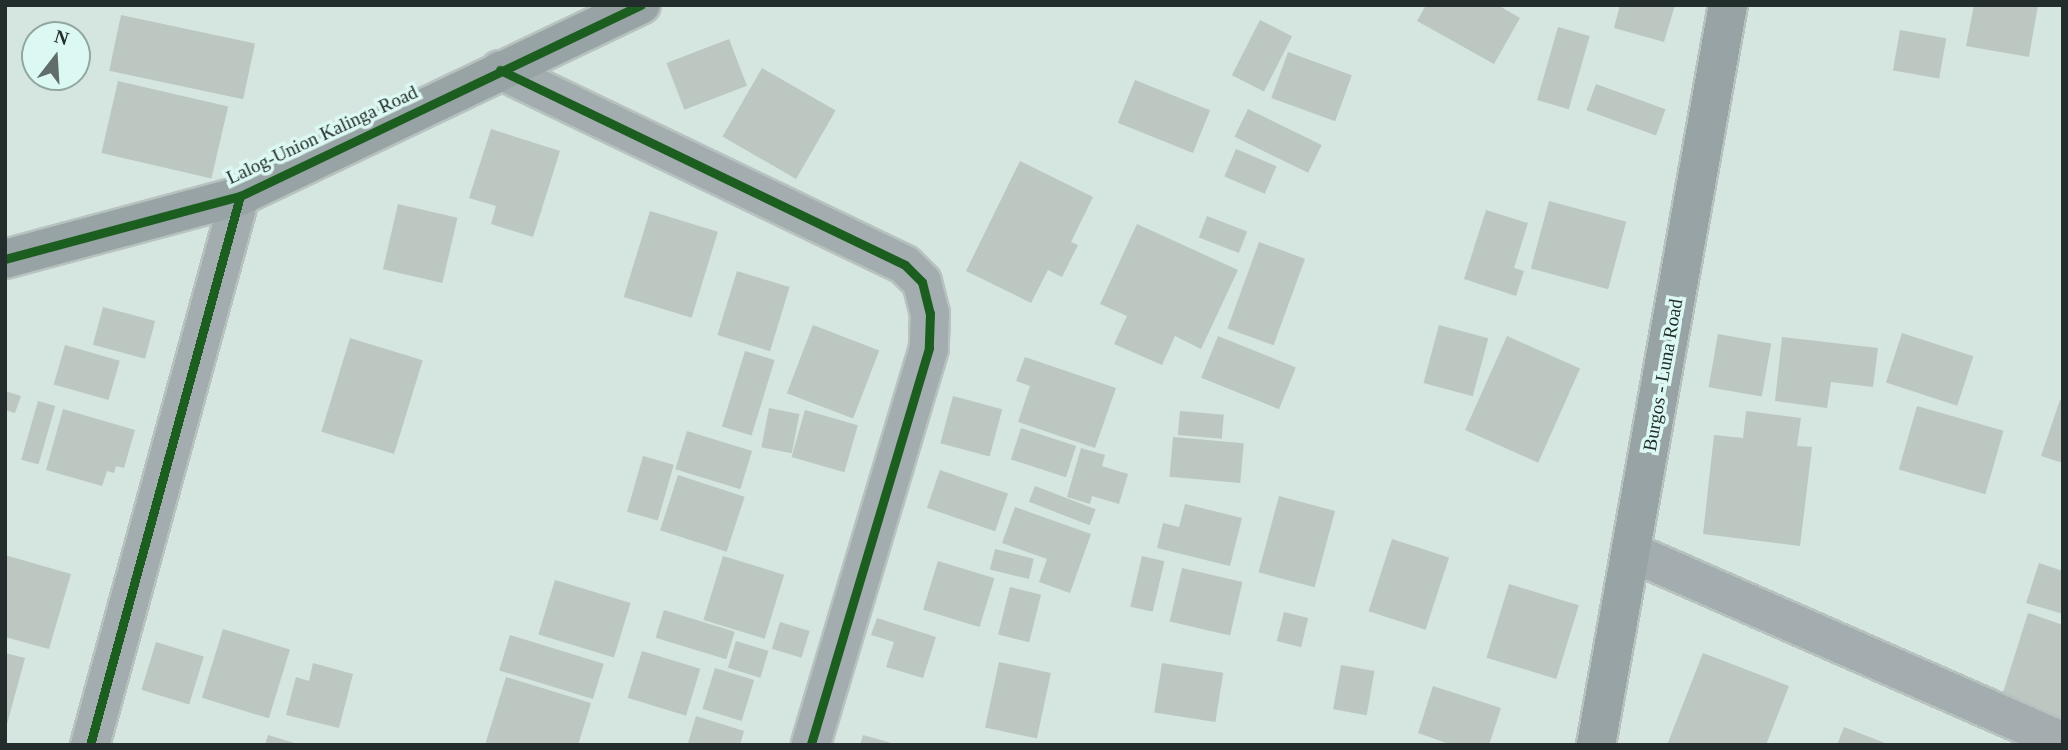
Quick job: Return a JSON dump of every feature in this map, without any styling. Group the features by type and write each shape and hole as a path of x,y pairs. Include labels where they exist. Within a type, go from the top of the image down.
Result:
{"main road":[{"name":"Lalog-Union Kalinga Road","path":"5,259 240,196 641,5"},
{"name":"Burgos - Luna Road","path":"1596,745 1728,5"}],"street":[{"path":"500,70 905,265 922,282 930,313 929,348 811,745"},
{"path":"90,745 240,196"},
{"path":"1631,552 2063,742"}],"building":[{"path":"1426,5 1498,5 1520,18 1494,64 1417,21"},
{"path":"1620,5 1675,5 1664,42 1614,28"},
{"path":"1974,5 2038,5 2029,57 1966,46"},
{"path":"121,15 255,43 243,99 109,71"},
{"path":"1260,20 1292,36 1264,92 1232,75"},
{"path":"1558,27 1590,36 1569,109 1537,100"},
{"path":"1900,30 1946,38 1939,79 1893,70"},
{"path":"729,39 747,86 684,110 666,63"},
{"path":"1288,52 1352,75 1335,121 1271,98"},
{"path":"762,68 836,110 796,179 722,136"},
{"path":"1135,80 1210,110 1193,153 1118,123"},
{"path":"118,81 228,106 211,179 101,153"},
{"path":"1596,84 1666,109 1656,136 1586,110"},
{"path":"1248,109 1322,145 1308,173 1234,137"},
{"path":"491,129 560,151 533,237 491,224 496,206 469,198"},
{"path":"1236,149 1277,166 1265,194 1224,177"},
{"path":"1020,161 1093,197 1071,242 1078,245 1062,277 1048,270 1031,303 966,271"},
{"path":"1549,201 1626,222 1608,289 1531,269"},
{"path":"398,204 457,218 442,283 383,269"},
{"path":"1486,210 1528,223 1514,268 1524,271 1516,296 1464,279"},
{"path":"650,211 718,232 692,318 624,297"},
{"path":"1207,216 1247,231 1239,253 1199,237"},
{"path":"1137,224 1238,270 1201,349 1175,336 1162,365 1114,344 1127,316 1100,304"},
{"path":"1259,242 1305,259 1274,345 1228,328"},
{"path":"737,271 790,287 770,351 717,335"},
{"path":"103,307 155,321 145,359 93,345"},
{"path":"813,325 879,350 853,419 787,393"},
{"path":"1439,325 1488,338 1473,396 1423,383"},
{"path":"1902,333 1973,356 1957,406 1886,382"},
{"path":"1718,334 1771,343 1762,397 1709,387"},
{"path":"1218,336 1296,367 1279,409 1201,378"},
{"path":"1507,336 1580,369 1538,463 1465,430"},
{"path":"1782,337 1878,348 1873,387 1831,382 1827,408 1775,401"},
{"path":"350,338 423,360 394,454 321,432"},
{"path":"65,345 120,361 108,400 54,384"},
{"path":"745,351 775,360 752,436 722,427"},
{"path":"1025,357 1116,388 1095,448 1018,422 1030,386 1016,381"},
{"path":"5,391 21,396 15,413 5,410"},
{"path":"953,396 1002,409 990,457 940,443"},
{"path":"2060,400 2063,401 2063,463 2041,456"},
{"path":"38,401 55,406 38,465 21,460"},
{"path":"1917,406 2004,431 1985,494 1899,469"},
{"path":"769,408 799,414 792,453 761,447"},
{"path":"63,409 135,430 124,468 116,466 114,473 107,471 102,486 46,470"},
{"path":"805,410 858,425 844,472 791,457"},
{"path":"1180,411 1224,415 1222,439 1178,435"},
{"path":"1746,411 1801,418 1797,446 1812,447 1800,546 1703,534 1714,435 1743,438"},
{"path":"1021,428 1076,446 1066,477 1011,459"},
{"path":"687,431 752,451 740,489 675,469"},
{"path":"1173,437 1244,443 1240,483 1170,477"},
{"path":"1081,448 1105,455 1102,466 1128,474 1119,504 1092,496 1090,504 1067,497"},
{"path":"643,456 674,465 658,521 627,512"},
{"path":"940,470 1008,493 995,531 927,508"},
{"path":"678,475 745,497 727,552 660,530"},
{"path":"1035,486 1096,509 1090,525 1029,502"},
{"path":"1279,496 1335,511 1315,587 1259,572"},
{"path":"1185,504 1242,518 1230,566 1157,548 1163,523 1179,527"},
{"path":"1015,507 1091,534 1070,593 1039,582 1047,559 1002,543"},
{"path":"1392,539 1449,558 1426,630 1369,611"},
{"path":"995,549 1034,559 1029,579 990,569"},
{"path":"5,555 71,574 49,649 5,637"},
{"path":"723,556 784,575 765,639 703,620"},
{"path":"1142,556 1164,561 1153,612 1130,607"},
{"path":"938,561 994,578 980,627 923,610"},
{"path":"2039,563 2063,571 2063,614 2026,603"},
{"path":"1182,568 1242,582 1230,636 1170,622"},
{"path":"555,580 631,603 614,658 538,635"},
{"path":"1509,584 1579,605 1556,679 1486,658"},
{"path":"1010,587 1041,595 1029,642 998,635"},
{"path":"664,610 735,632 726,659 656,638"},
{"path":"1284,612 1308,618 1301,647 1277,641"},
{"path":"2028,613 2063,625 2063,722 2000,702"},
{"path":"877,618 936,637 923,678 886,667 894,642 871,635"},
{"path":"780,622 810,631 801,658 772,649"},
{"path":"223,629 290,649 269,718 202,698"},
{"path":"510,635 604,664 593,699 499,670"},
{"path":"736,641 769,651 760,678 728,668"},
{"path":"156,642 204,657 189,704 141,690"},
{"path":"642,651 700,669 686,716 628,698"},
{"path":"5,653 25,658 6,728 5,728"},
{"path":"1703,653 1789,686 1766,745 1667,745"},
{"path":"999,662 1051,673 1037,739 985,728"},
{"path":"313,663 353,674 339,728 286,715 296,677 309,681"},
{"path":"1162,663 1223,673 1215,722 1154,712"},
{"path":"1341,665 1374,671 1367,715 1333,709"},
{"path":"715,668 754,680 742,721 702,709"},
{"path":"506,677 591,703 578,745 485,745"},
{"path":"1433,686 1501,708 1489,745 1452,745 1418,733"},
{"path":"696,716 744,731 740,745 688,743"},
{"path":"1844,727 1890,745 1837,745"},
{"path":"268,735 298,744 298,745 265,745"},
{"path":"863,735 895,744 895,745 860,745"}],"cycle path":[{"path":"5,259 240,196 641,5"},
{"path":"500,70 905,265 922,282 930,313 929,348 811,745"},
{"path":"90,745 240,196"}]}
